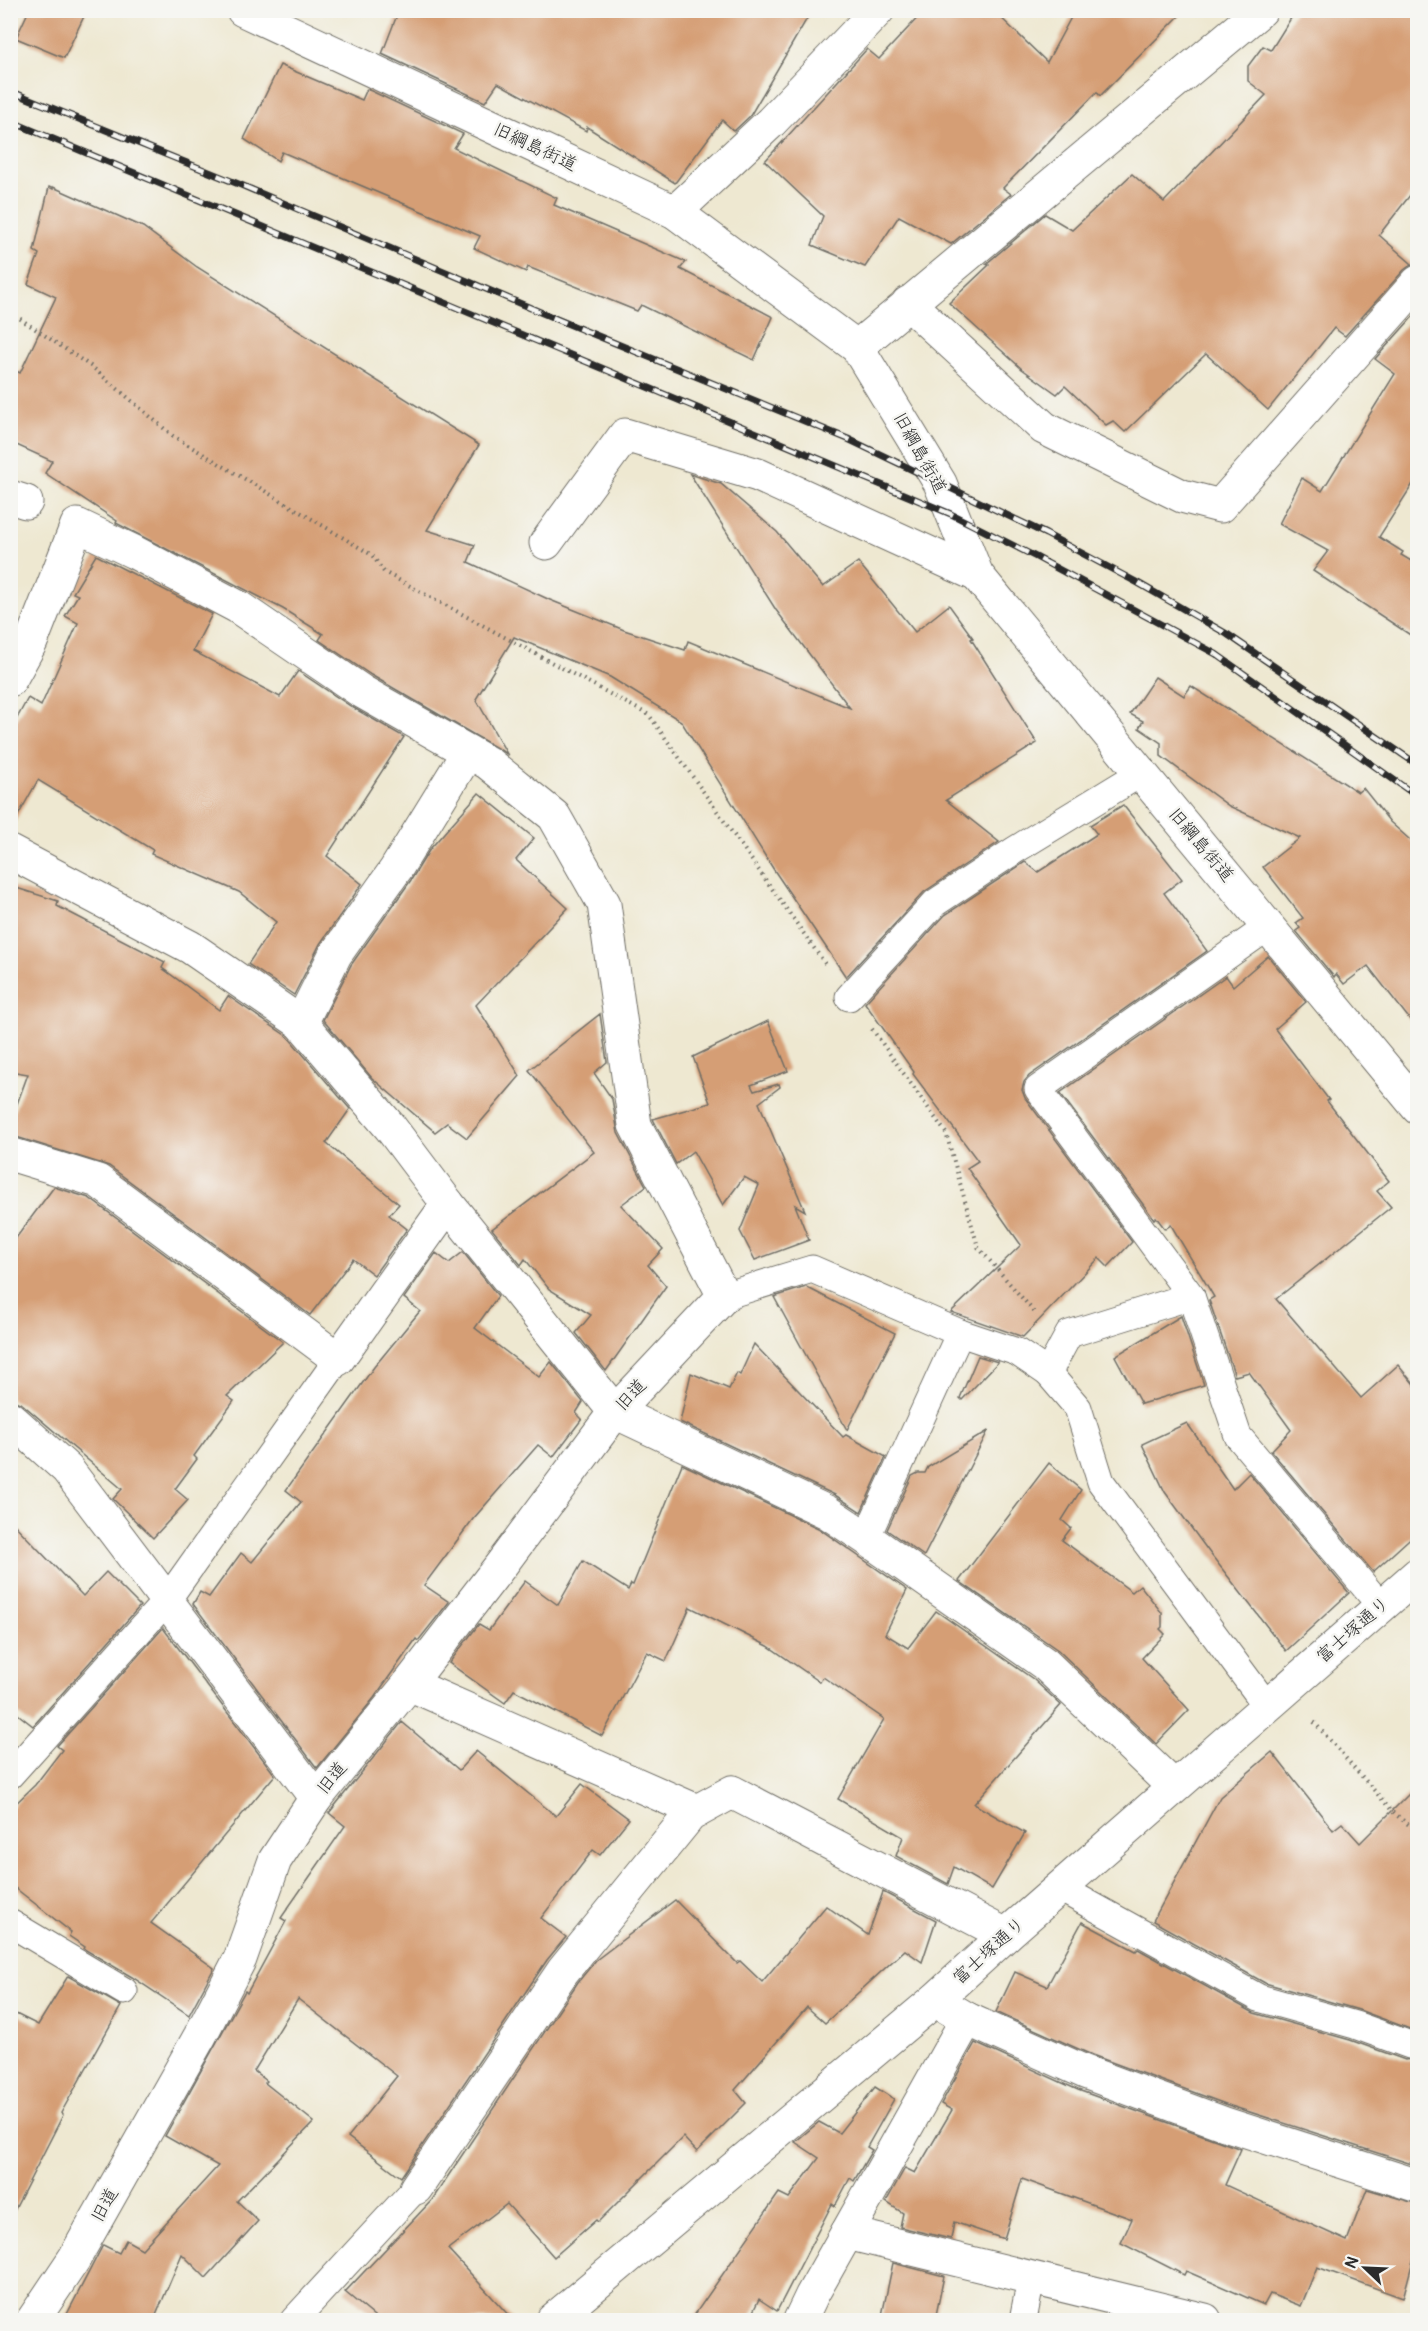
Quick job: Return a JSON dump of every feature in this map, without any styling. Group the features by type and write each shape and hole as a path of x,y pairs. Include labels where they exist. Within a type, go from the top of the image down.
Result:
{"street":[{"name":"旧綱島街道","path":"243,10 291,21 675,212 857,347 940,483 976,574 1418,1108"},
{"path":"675,212 771,122 878,10"},
{"path":"857,347 1261,10"},
{"path":"908,303 1044,428 1182,496 1220,506 1418,282"},
{"path":"546,543 625,435 758,475 976,574"},
{"path":"10,680 31,642 77,525 134,552 238,607 361,691 488,763 554,816 604,904 635,1125 724,1296"},
{"path":"301,1023 335,955 396,869 468,752"},
{"path":"10,852 190,947 301,1023 390,1127 448,1204 615,1412 827,1512 866,1538 1045,1664 1174,1787"},
{"path":"10,1154 98,1180 338,1359 448,1204"},
{"name":"旧道","path":"33,2320 74,2259 200,2036 240,1959 275,1860 316,1798 409,1684 615,1412 724,1296"},
{"path":"14,1427 67,1469 316,1798"},
{"name":"富士塚通り","path":"553,2320 935,2000 1418,1574"},
{"path":"409,1684 697,1811"},
{"path":"416,2188 563,1971 690,1815 732,1792 1006,1935"},
{"path":"935,2000 967,2019 1085,2072 1224,2124 1418,2186"},
{"path":"800,2320 967,2019"},
{"path":"847,2233 1205,2320"}],"lane":[{"path":"849,997 935,903 1015,850 1141,773"},
{"path":"1268,927 1038,1089 1191,1296 1238,1436 1381,1606"},
{"path":"724,1296 812,1269 960,1333 1017,1352 1048,1373 1078,1407 1101,1482 1277,1698"},
{"path":"1048,1373 1069,1334 1191,1296"},
{"path":"866,1538 960,1333"},
{"path":"10,1775 167,1600 338,1359"},
{"path":"1060,1888 1259,1998 1355,2025 1410,2045"},
{"path":"10,1923 124,1991"},
{"path":"294,2320 416,2188"},
{"path":"1023,2320 1031,2279"}],"path":[{"path":"10,312 92,367 173,436 372,555 384,572 649,715 946,1133 978,1247 1038,1317 1069,1334"},
{"path":"1277,1698 1395,1814 1418,1832"}],"building":[{"path":"29,10 87,10 64,58 16,38"},
{"path":"399,10 812,10 750,116 734,131 722,120 675,183 587,127 586,131 498,83 485,102 382,54"},
{"path":"925,10 993,10 1047,62 1075,10 1185,10 1100,96 1097,92 1003,188 1011,194 951,244 899,216 865,267 812,245 823,216 765,161 867,49 879,59"},
{"path":"1296,10 1418,10 1418,185 1379,235 1412,264 1345,336 1334,328 1268,410 1206,354 1125,432 1113,421 1106,425 1065,386 1057,394 1022,369 949,303 989,265 986,264 1045,214 1072,230 1132,174 1164,202 1266,95 1248,81 1248,66 1263,46 1271,50"},
{"path":"280,65 362,100 367,89 463,134 454,148 557,198 554,205 686,262 680,269 773,317 754,360 641,305 637,311 528,267 526,272 474,248 480,236 282,152 278,161 244,139"},
{"path":"49,187 143,227 197,267 479,445 427,530 475,545 468,562 550,600 624,630 685,650 688,641 850,708 776,610 690,474 721,484 777,532 823,587 858,562 915,632 949,605 973,638 971,639 1037,743 946,800 999,842 924,892 846,977 774,870 681,721 610,677 514,637 476,699 507,754 371,675 319,640 323,634 283,609 116,523 117,521 45,473 52,461 10,442 10,368 20,373 56,297 28,284 39,254 34,251"},
{"path":"1418,311 1418,476 1379,537 1403,552 1401,555 1418,565 1418,640 1313,571 1328,551 1279,524 1302,478 1322,491 1395,374 1375,359"},
{"path":"96,555 212,614 193,651 280,697 298,671 352,707 404,737 327,856 362,884 320,944 294,995 248,964 276,922 239,892 151,854 153,850 38,780 10,830 10,731 28,698 41,706 78,623 65,616 78,595 73,593"},
{"path":"1155,677 1184,696 1191,686 1358,792 1363,788 1390,822 1418,847 1418,1030 1368,966 1344,984 1336,974 1334,977 1296,931 1300,928 1296,923 1303,918 1263,867 1300,838 1229,806 1161,756 1161,743 1139,728 1143,721 1130,714"},
{"path":"479,793 534,838 516,860 568,908 476,1005 520,1076 467,1138 447,1123 435,1132 372,1078 323,1020 351,965 430,849"},
{"path":"1123,805 1182,879 1164,893 1207,951 1029,1076 1024,1082 1022,1090 1025,1098 1132,1242 1108,1267 1099,1258 1023,1337 951,1312 1021,1245 967,1168 978,1161 913,1074 914,1072 865,1003 945,915 1025,862 1038,872 1097,834 1090,825"},
{"path":"10,886 58,901 57,906 165,962 162,968 219,1010 228,996 288,1037 350,1109 326,1143 399,1204 389,1215 407,1229 374,1275 353,1259 310,1315 109,1166 10,1135 10,1123 28,1074 10,1071"},
{"path":"1268,956 1306,1002 1275,1029 1389,1181 1377,1191 1391,1207 1276,1299 1361,1398 1398,1365 1418,1389 1418,1531 1373,1572 1271,1451 1291,1430 1249,1372 1235,1376 1209,1300 1214,1297 1171,1225 1165,1229 1156,1217 1154,1219 1060,1093 1226,976 1233,986"},
{"path":"600,1014 607,1062 594,1073 612,1099 618,1133 646,1186 621,1205 663,1249 648,1265 666,1286 606,1371 576,1333 591,1315 549,1289 525,1259 521,1265 492,1229 594,1152 529,1070"},
{"path":"768,1021 788,1071 751,1085 754,1091 779,1084 780,1087 759,1103 805,1211 795,1205 809,1240 755,1260 740,1231 759,1185 744,1177 723,1205 693,1151 676,1164 653,1119 710,1103 693,1057"},
{"path":"54,1187 89,1198 283,1342 227,1396 234,1401 194,1456 197,1459 175,1489 188,1500 153,1538 113,1499 122,1489 22,1404 10,1399 10,1246"},
{"path":"463,1252 498,1296 475,1328 539,1377 551,1362 583,1402 576,1413 582,1419 553,1457 538,1445 473,1519 424,1585 449,1602 418,1641 416,1639 374,1698 317,1768 193,1604 200,1592 209,1597 241,1553 252,1562 301,1502 286,1490 374,1367 420,1311 404,1298 436,1253 449,1263"},
{"path":"806,1287 895,1333 847,1430 774,1297"},
{"path":"1181,1316 1204,1385 1141,1404 1115,1356"},
{"path":"754,1344 843,1437 846,1435 886,1457 861,1512 835,1495 680,1422 691,1373 729,1389 737,1373 740,1375"},
{"path":"978,1356 998,1362 962,1400 960,1398"},
{"path":"1187,1423 1233,1489 1249,1473 1349,1593 1286,1651 1165,1492 1142,1444"},
{"path":"988,1431 924,1556 887,1530 912,1476 925,1473 928,1467"},
{"path":"1049,1463 1081,1490 1062,1520 1071,1528 1062,1540 1132,1592 1140,1585 1162,1613 1160,1629 1165,1634 1142,1658 1189,1710 1156,1744 1058,1650 959,1581"},
{"path":"682,1464 818,1528 907,1590 885,1634 908,1648 936,1611 1033,1679 1061,1705 974,1804 1025,1833 992,1889 954,1867 948,1884 896,1856 903,1837 838,1799 884,1719 823,1677 820,1682 768,1646 690,1607 666,1661 647,1652 602,1736 514,1690 505,1703 449,1663 479,1624 489,1630 525,1581 558,1605 583,1561 628,1590 631,1584 633,1585"},
{"path":"10,1520 83,1596 106,1572 140,1606 33,1726 10,1708"},
{"path":"163,1628 275,1775 151,1923 214,1968 189,2015 132,1977 84,1949 85,1947 69,1936 71,1932 10,1884 10,1809 35,1785 62,1750 57,1746"},
{"path":"402,1722 459,1770 476,1751 556,1816 582,1784 629,1819 600,1855 593,1850 541,1918 566,1937 547,1960 401,2177 348,2137 397,2076 298,1999 254,2071 267,2081 265,2083 314,2122 237,2201 258,2221 206,2278 182,2254 154,2320 64,2320 103,2245 119,2253 126,2240 142,2249 218,2166 165,2136 286,1921 281,1918 345,1826 329,1813"},
{"path":"1272,1752 1333,1830 1342,1823 1360,1843 1418,1785 1418,2032 1359,2010 1265,1983 1153,1921 1220,1797"},
{"path":"883,1892 936,1920 922,1962 905,1950 825,2023 807,2007 735,2090 746,2103 697,2152 683,2137 598,2222 596,2220 554,2257 507,2204 448,2249 513,2320 379,2320 345,2292 432,2200 578,1982 596,1960 675,1900 737,1963 740,1961 762,1982 826,1906 868,1935"},
{"path":"1082,1922 1136,1951 1138,1949 1254,2013 1350,2040 1405,2060 1418,2058 1418,2166 1231,2106 1092,2055 996,2012 1015,1972 1047,1986"},
{"path":"68,1976 121,2006 61,2113 63,2115 10,2219 10,2011 38,2025"},
{"path":"975,2043 1078,2090 1241,2149 1225,2185 1347,2241 1367,2189 1418,2204 1418,2242 1403,2298 1317,2267 1301,2306 1270,2294 1264,2305 1186,2271 1184,2275 1121,2243 1132,2219 1022,2179 1004,2239 954,2222 951,2239 900,2227 903,2213 886,2202 905,2168 915,2173 952,2110 941,2104"},
{"path":"875,2087 894,2099 867,2147 872,2150 854,2181 850,2178 835,2206 832,2204 777,2311 759,2299 749,2320 691,2320 779,2193 789,2198 819,2158 795,2142 819,2122 839,2133"},
{"path":"893,2263 944,2276 935,2320 881,2320"}],"railway":[{"path":"10,91 848,439 940,483 1046,534 1227,634 1418,765"},
{"path":"10,121 951,514 1216,654 1418,797"}]}
